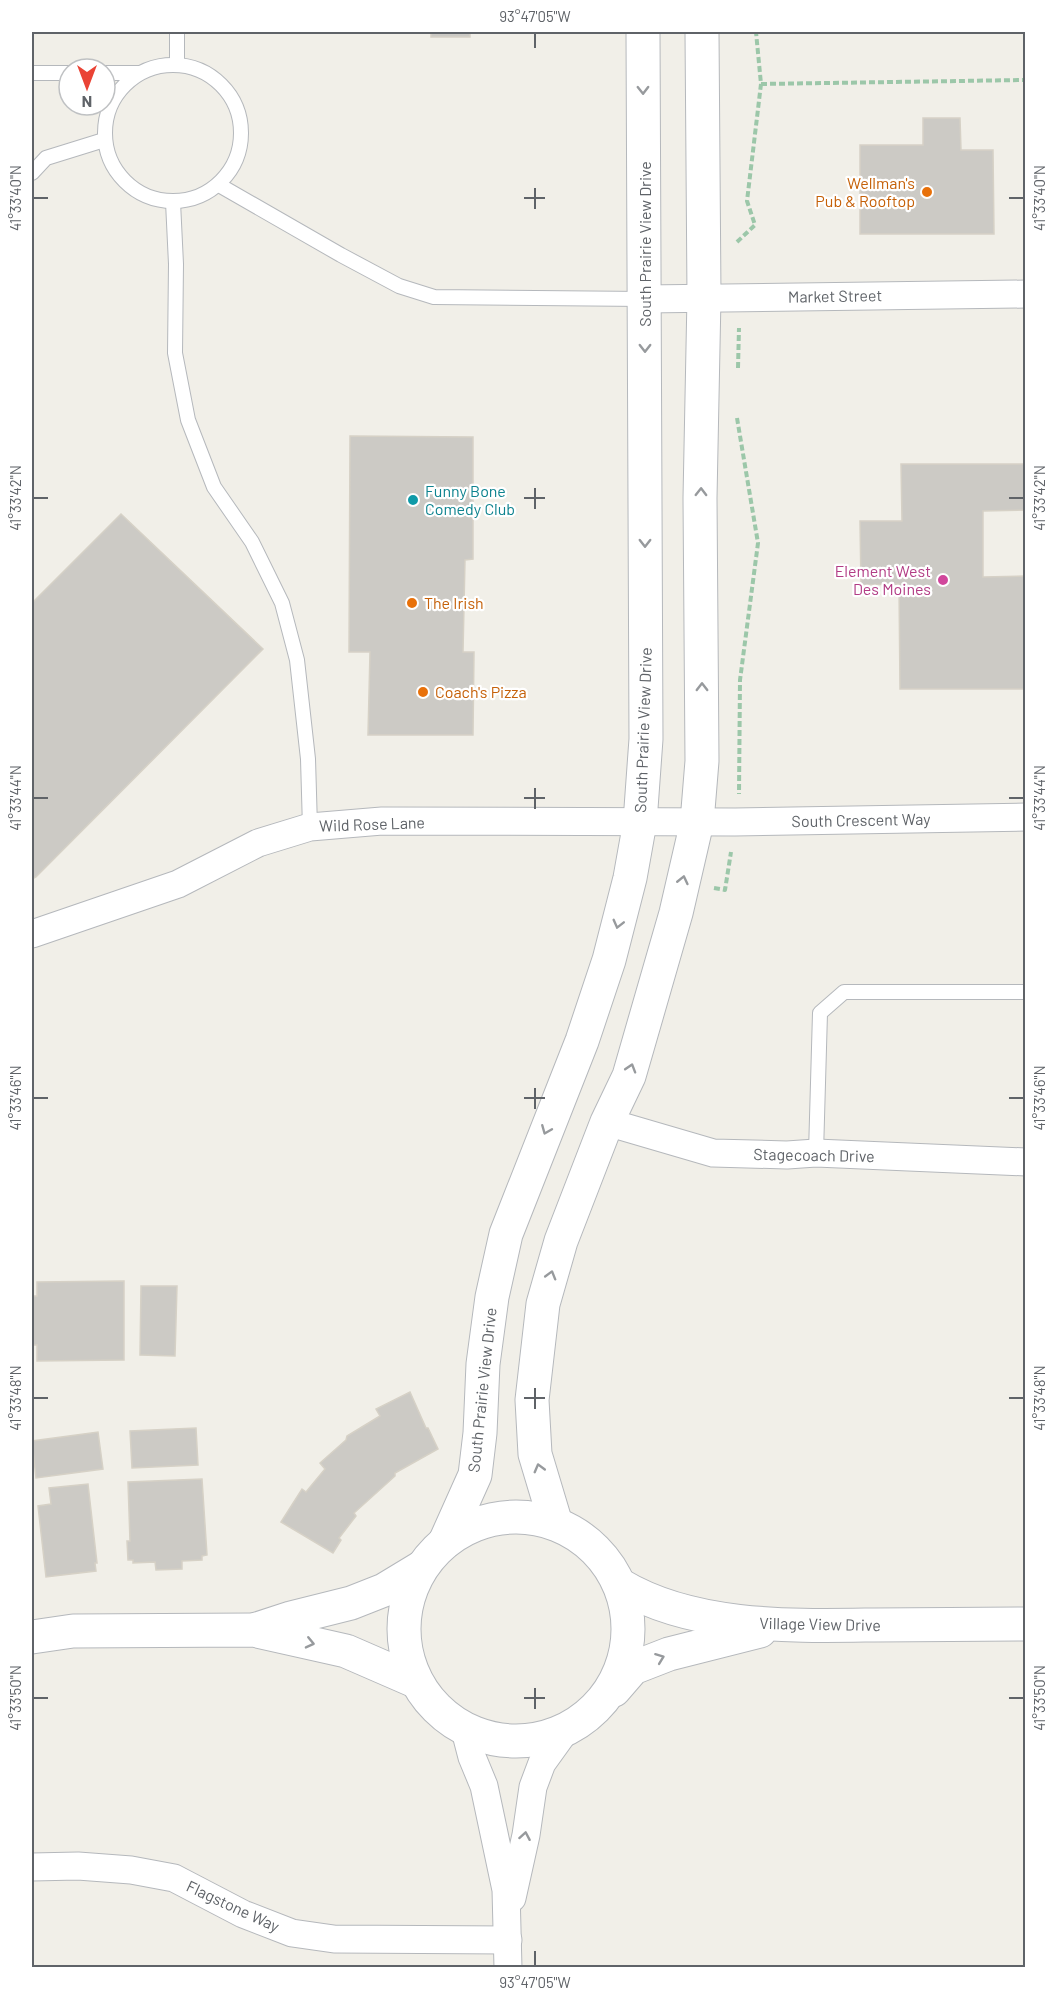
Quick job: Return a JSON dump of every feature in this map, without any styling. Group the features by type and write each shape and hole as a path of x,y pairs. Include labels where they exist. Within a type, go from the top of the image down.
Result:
{"street":[{"name":"South Prairie View Drive","path":"445,1542 475,1475 480,1433 483,1364 492,1297 506,1234 582,1041 609,960 630,878 640,822 646,739 643,32"},
{"path":"556,1524 535,1454 532,1400 543,1304 561,1241 608,1122 629,1076 676,913 697,822 702,761 700,498 704,297 702,32"},
{"name":"Market Street","path":"645,299 1026,294"},
{"name":"South Crescent Way","path":"697,822 1026,817"},
{"name":"Wild Rose Lane","path":"32,934 178,884 258,843 310,827 382,821 697,822"},
{"name":"Stagecoach Drive","path":"608,1122 712,1153 1026,1161"},
{"path":"600,1706 615,1685 623,1666 629,1641 629,1616 620,1585 608,1563 592,1546 575,1533 556,1524 533,1518 503,1517 474,1525 445,1542 422,1567 411,1589 404,1618 404,1646 415,1681 442,1715 465,1730 498,1741 532,1741 565,1731 600,1706 633,1668 669,1654 779,1626"},
{"path":"253,1630 351,1603 384,1590 422,1567"},
{"name":"Village View Drive","path":"620,1585 638,1596 665,1607 779,1626 1026,1624"},
{"path":"32,1637 73,1631 253,1630 346,1651 415,1681"},
{"path":"465,1730 472,1757 484,1786 506,1890 508,1968"},
{"path":"508,1927 533,1787 542,1763 565,1731"},
{"name":"Flagstone Way","path":"32,1867 78,1866 131,1870 174,1878 243,1914 292,1933 324,1938 404,1941 508,1927"}],"lane":[{"path":"177,32 177,64"},
{"path":"177,64 204,72 220,82 235,102 242,122 241,145 234,166 219,184 198,197 173,202 147,197 125,182 110,161 104,140 106,115 120,88 139,73 153,67 177,64"},
{"path":"32,73 57,73"},
{"path":"117,73 139,73"},
{"path":"32,173 46,158 104,140"},
{"path":"219,184 340,255 399,286 434,297 645,299"},
{"path":"173,202 176,264 175,353 188,420 214,488 252,542 282,603 297,660 308,759 310,827"},
{"path":"816,1154 820,1013 844,993 1026,992"}],"path":[{"path":"737,241 755,225 747,201 761,84 756,32"},
{"path":"761,84 1024,80"},
{"path":"738,379 740,339"},
{"path":"736,412 758,543 740,680 739,795"},
{"path":"709,887 726,890 731,851"}],"building":[{"path":"431,32 470,32 470,37 431,37"},
{"name":"Wellman's Pub & Rooftop","path":"923,118 960,118 961,150 993,150 994,234 860,234 860,145 923,145"},
{"path":"350,436 473,437 473,559 465,560 463,652 474,652 473,735 368,735 370,652 349,652"},
{"name":"Element West Des Moines","path":"901,464 1026,464 1026,510 983,511 983,577 1026,576 1026,689 900,689 899,584 861,585 860,521 902,521"},
{"path":"121,514 263,649 32,879 32,603"},
{"path":"124,1281 124,1360 37,1361 37,1345 32,1345 32,1296 37,1296 37,1282"},
{"path":"141,1286 177,1286 175,1356 140,1355"},
{"path":"410,1392 438,1449 395,1473 395,1476 354,1513 356,1516 339,1538 341,1540 333,1553 281,1522 302,1489 306,1492 325,1469 320,1463 346,1440 347,1436 380,1416 376,1409"},
{"path":"196,1428 198,1465 132,1468 130,1431"},
{"path":"98,1432 103,1469 36,1478 32,1441"},
{"path":"202,1479 207,1555 202,1556 202,1560 182,1561 182,1569 156,1570 155,1562 133,1563 133,1560 128,1560 127,1541 130,1541 128,1482"},
{"path":"88,1484 96,1571 46,1577 38,1506 51,1504 49,1488"}],"place":[{"name":"Wellman's Pub & Rooftop","path":"927,192"},
{"name":"Funny Bone Comedy Club","path":"413,500"},
{"name":"Element West Des Moines","path":"943,580"},
{"name":"The Irish","path":"412,603"},
{"name":"Coach's Pizza","path":"423,692"}]}
